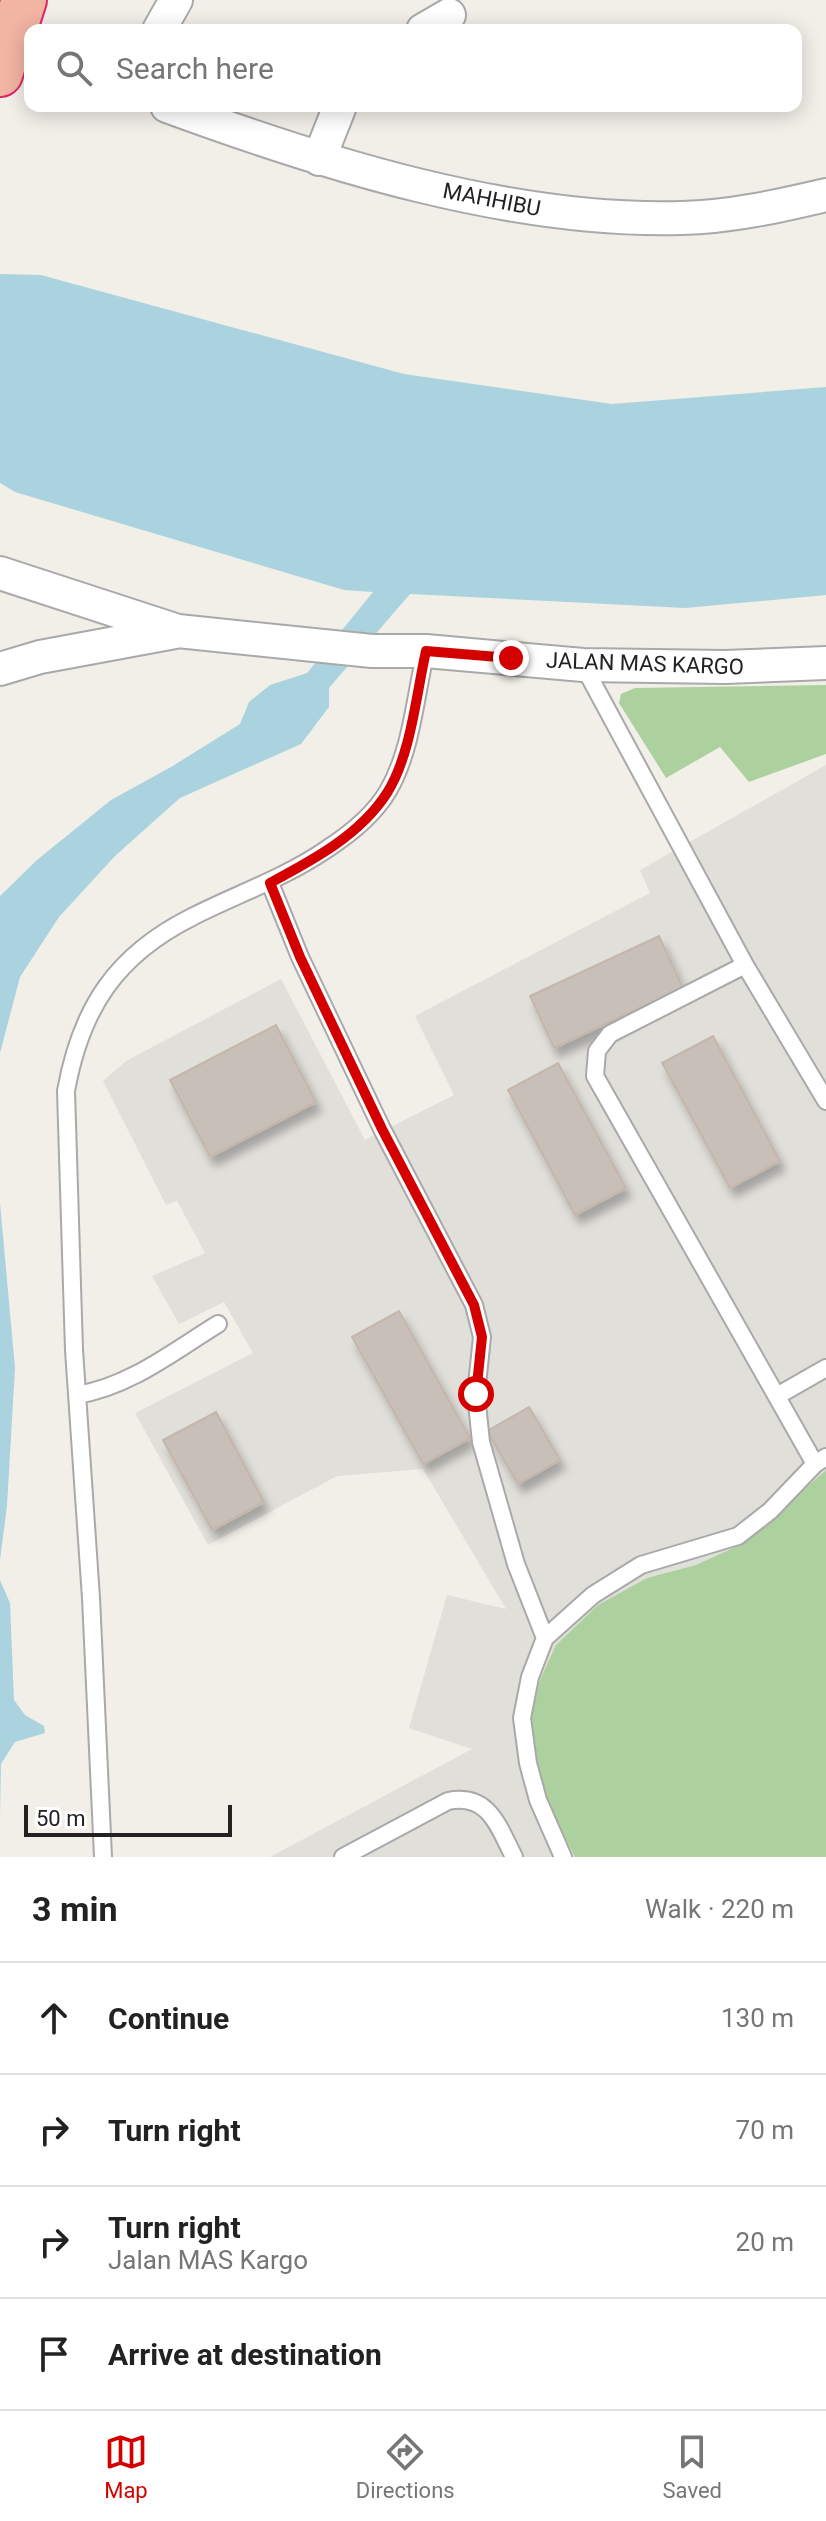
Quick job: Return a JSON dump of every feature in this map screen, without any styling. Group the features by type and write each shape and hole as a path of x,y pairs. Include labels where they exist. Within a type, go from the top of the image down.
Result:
{"highway":[{"path":"0,74 22,5"}],"street":[{"path":"162,24 176,0"},
{"name":"MAHHIBU","path":"184,112 319,159 510,204 606,216 683,219 764,209 826,195"},
{"path":"319,159 338,112"},
{"name":"JALAN MAS KARGO","path":"0,573 178,631 312,646 426,651 583,665 725,667 826,663"},
{"name":"JALAN MAS KARGO","path":"0,669 40,657 178,631"}],"lane":[{"path":"103,1857 91,1598 77,1395 66,1091 72,1057 97,1000 138,949 192,917 270,883 310,861 347,836 370,815 399,768 426,651"},
{"path":"583,665 745,965 826,1101"},
{"path":"270,883 300,957 382,1129 474,1305 482,1337 476,1394 481,1442 516,1564 545,1638"},
{"path":"563,1857 538,1800 528,1763 522,1718 530,1677 545,1638 593,1595 641,1565 738,1536 770,1511 821,1461 777,1396 595,1076 597,1051 610,1034 745,965"},
{"path":"77,1395 128,1379 218,1324"},
{"path":"777,1396 826,1368"},
{"path":"343,1857 448,1801 462,1798 477,1802 489,1812 514,1857"}],"shaded area":[{"path":"826,765 826,1857 270,1857 472,1749 409,1728 447,1595 506,1609 423,1469 337,1476 208,1545 135,1413 253,1353 224,1302 179,1324 152,1276 205,1253 177,1201 166,1205 103,1081 126,1061 281,979 365,1140 454,1095 415,1016 650,893 640,870"}],"green space":[{"path":"826,685 826,754 749,782 720,747 666,778 619,703 621,694 635,688"},
{"path":"826,1470 826,1857 575,1857 546,1800 535,1763 531,1718 540,1680 556,1645 598,1605 647,1578 696,1565 742,1544"}],"water":[{"path":"0,274 41,275 404,374 612,404 826,387 826,595 685,608 410,594 329,688 329,707 301,744 180,798 115,856 59,917 20,977 0,1053 0,896 37,860 111,800 240,724 249,702 270,685 307,673 373,592 344,590 15,492 0,483"},
{"path":"0,1203 15,1368 7,1506 0,1560"},
{"path":"0,1580 10,1603 14,1700 25,1715 44,1726 45,1733 15,1742 1,1764 0,1817"}],"building":[{"path":"659,936 683,988 554,1048 530,996"},
{"path":"276,1025 316,1102 210,1157 170,1080"},
{"path":"713,1036 780,1161 730,1188 662,1063"},
{"path":"558,1063 626,1188 575,1215 508,1090"},
{"path":"399,1311 470,1438 423,1464 352,1337"},
{"path":"529,1407 560,1460 518,1484 487,1431"},
{"path":"216,1412 264,1502 212,1530 163,1440"}],"route":[{"path":"476,1394 482,1337 474,1305 382,1129 300,957 270,883 347,836 370,815 387,792 399,768 407,741 426,651 511,658"}]}
